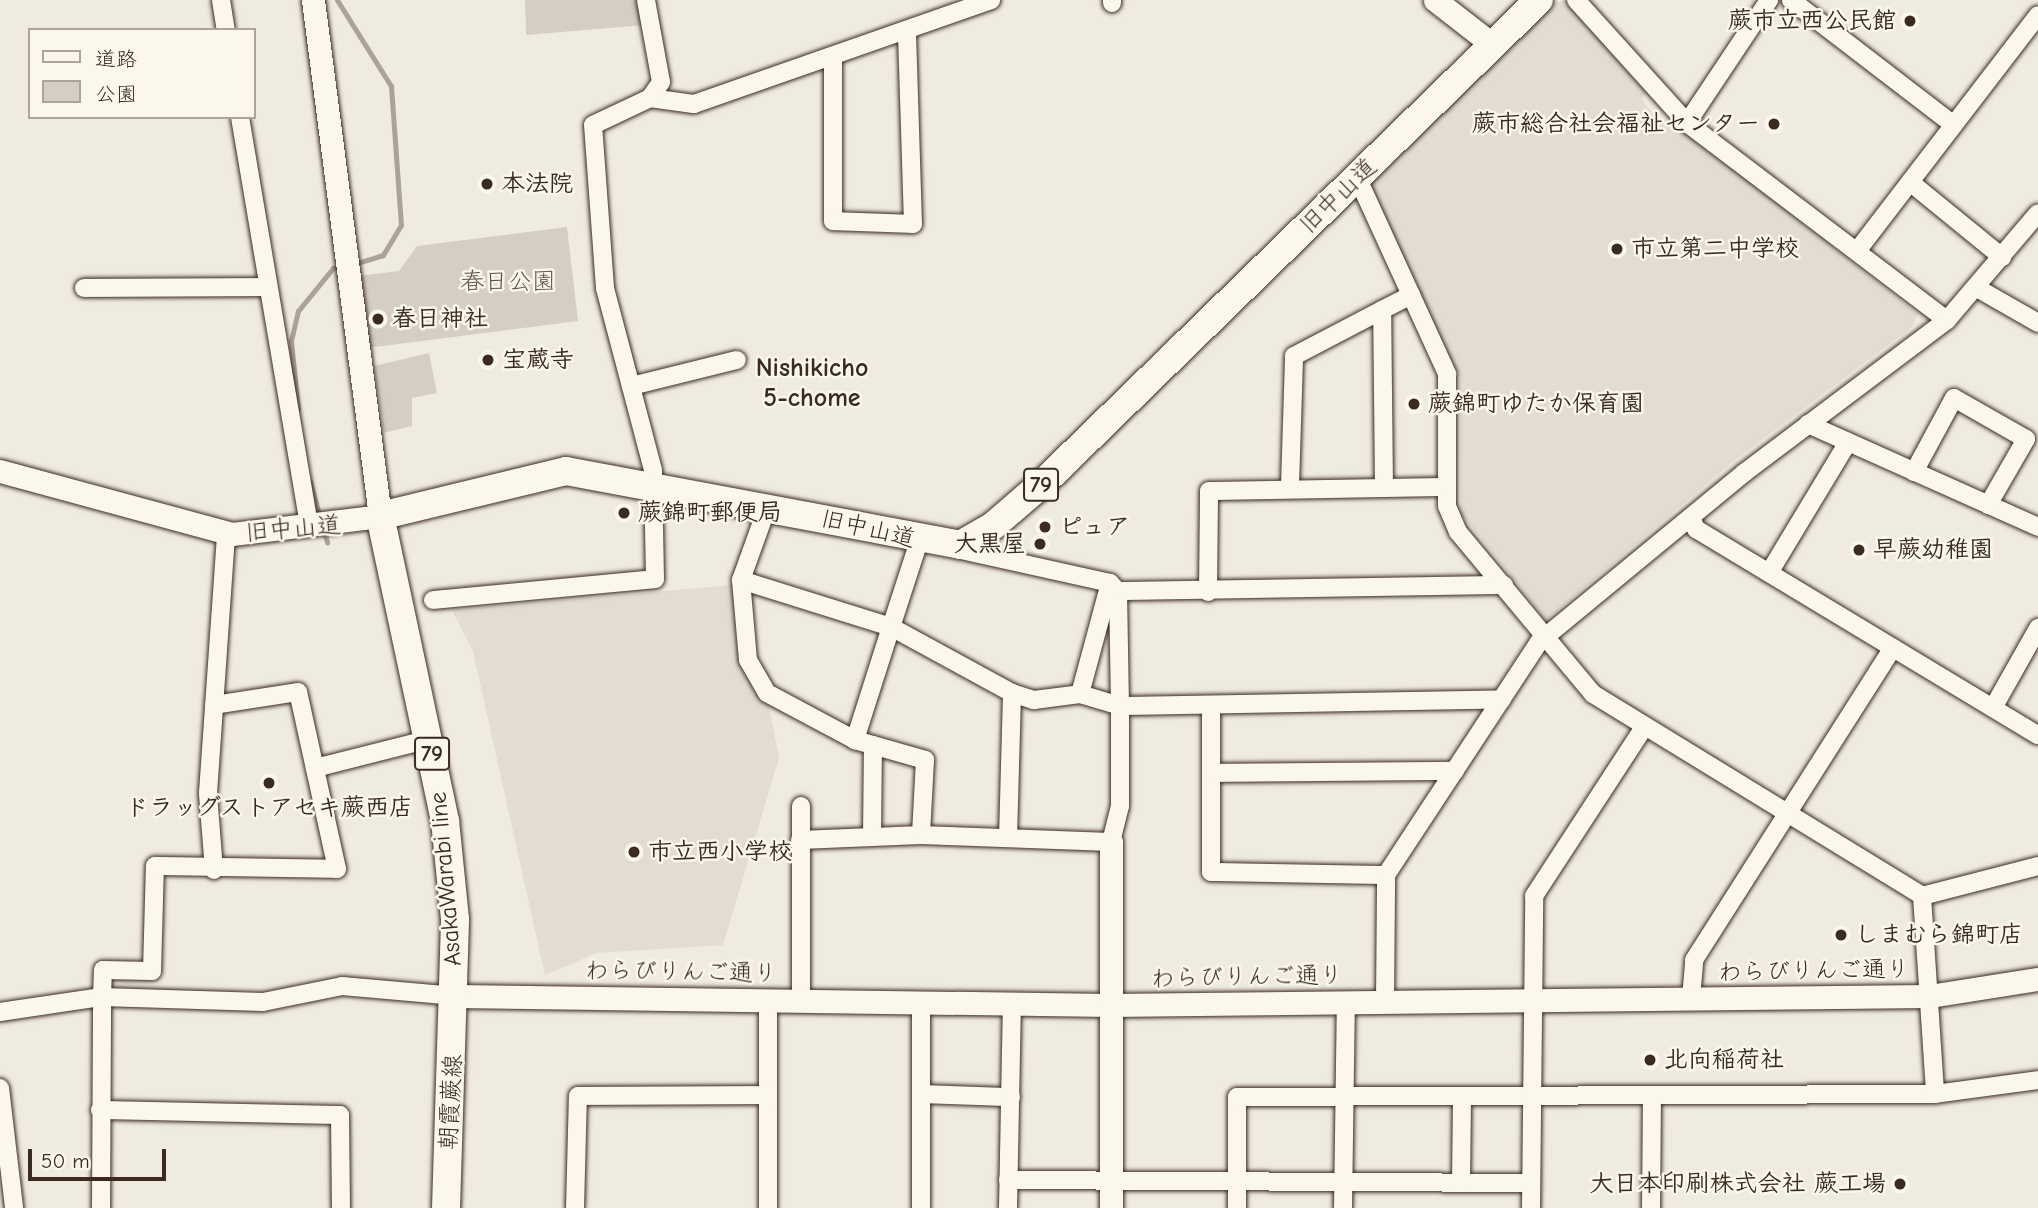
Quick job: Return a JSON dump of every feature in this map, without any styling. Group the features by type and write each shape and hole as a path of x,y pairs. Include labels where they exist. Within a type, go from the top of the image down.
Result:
{"main road":[{"name":"旧中山道","path":"380,516 540,474 566,471 653,482 768,505 931,544 977,537 1042,483 1539,0"},
{"name":"AsakaWarabi line","path":"380,516 445,821 456,996"},
{"name":"朝霞蕨線","path":"446,1208 456,996"}],"street":[{"path":"221,0 226,28"},
{"path":"313,0 380,516"},
{"path":"433,600 655,579 653,482 598,245 593,125 650,98 661,82 646,0"},
{"path":"650,98 694,104 990,0"},
{"path":"1576,0 1687,123 1947,320"},
{"path":"1687,123 1769,0"},
{"path":"1791,0 1954,125"},
{"path":"1438,1 1493,45"},
{"path":"1857,251 2038,15"},
{"path":"833,56 833,222 913,224 907,30"},
{"path":"240,119 309,527"},
{"path":"1357,177 1447,374 1447,487 1458,532 1550,637 1593,694 1922,897 2038,866"},
{"path":"1909,182 2001,257"},
{"path":"1385,1002 1386,875 1539,642 1550,637 1808,424 1947,320 1977,288 2038,213"},
{"path":"84,288 267,287"},
{"path":"1977,288 2038,323"},
{"path":"1290,486 1294,356 1411,295"},
{"path":"1382,310 1384,487"},
{"path":"631,386 737,360"},
{"path":"1914,472 1954,398 2026,439 1988,505"},
{"path":"1808,424 2038,527"},
{"path":"1769,573 1848,442"},
{"name":"旧中山道","path":"0,471 226,533 309,527 380,516"},
{"path":"1208,593 1209,491 1290,486 1447,487"},
{"path":"768,505 741,580 748,660 767,693 855,740 925,760 921,835"},
{"path":"1692,520 1769,573 2038,735"},
{"path":"214,870 208,793 226,533"},
{"path":"855,740 891,627 931,544 1114,587 1208,593 1504,585"},
{"path":"741,580 891,627 1012,693 1034,700 1080,694 1119,706 1502,699"},
{"path":"1080,694 1114,587"},
{"path":"1111,1208 1111,842 1120,806 1114,587"},
{"path":"1993,708 2038,628"},
{"path":"1691,998 1693,960 1791,815 1893,648"},
{"path":"101,1208 103,970 152,971 155,866 214,870 337,869 298,692 214,705"},
{"path":"1007,838 1012,693"},
{"path":"1211,705 1211,873 1386,875"},
{"path":"1531,1208 1534,896 1644,727"},
{"path":"315,768 429,739"},
{"path":"872,837 873,745"},
{"path":"1211,773 1455,771"},
{"path":"801,806 801,1000"},
{"path":"800,840 921,835 1111,842"},
{"path":"1922,897 1935,1094"},
{"name":"わらびりんご通り","path":"456,996 1110,1005 1929,996 2038,979"},
{"path":"0,1012 102,997 263,1002 342,986 456,996"},
{"path":"768,1000 768,1208"},
{"path":"921,1002 921,1208"},
{"path":"1343,1208 1346,1002"},
{"path":"1008,1208 1012,1003"},
{"path":"1237,1208 1237,1097 1532,1096 1652,1099 1935,1094 2038,1080"},
{"path":"0,1088 14,1208"},
{"path":"923,1094 1011,1097"},
{"path":"575,1208 578,1096 768,1095"},
{"path":"1461,1183 1462,1097"},
{"path":"1651,1208 1652,1099"},
{"path":"100,1110 340,1115 341,1208"},
{"path":"1008,1180 1530,1183"}],"shaded area":[{"name":"市立第二中学校","path":"1565,1 1647,91 1642,100 1658,120 1674,122 1918,314 1912,327 1735,460 1546,620 1461,513 1460,378 1369,184 1552,3"},
{"name":"市立西小学校","path":"733,585 735,632 754,689 768,702 779,758 723,945 597,953 545,975 473,651 452,610"}],"green space":[{"path":"525,0 639,0 645,25 526,35"},
{"name":"春日公園","path":"567,227 578,321 367,348 358,276 399,271 417,246"},
{"path":"429,353 437,393 412,398 412,426 384,433 374,366"}],"waterway":[{"path":"337,0 391,86 401,225 383,255 353,264"},
{"path":"298,409 291,341 298,311 333,268 343,266"},
{"path":"310,481 320,519"},
{"path":"323,528 327,542"}],"place":[{"name":"蕨市立西公民館","path":"1910,21"},
{"name":"蕨市総合社会福祉センター","path":"1774,124"},
{"name":"本法院","path":"487,184"},
{"name":"市立第二中学校","path":"1617,249"},
{"name":"春日神社","path":"378,319"},
{"name":"宝蔵寺","path":"488,360"},
{"name":"蕨錦町ゆたか保育園","path":"1414,404"},
{"name":"蕨錦町郵便局","path":"624,513"},
{"name":"ピュア","path":"1045,527"},
{"name":"大黒屋","path":"1040,544"},
{"name":"早蕨幼稚園","path":"1859,550"},
{"name":"ドラッグストアセキ蕨西店","path":"269,783"},
{"name":"市立西小学校","path":"634,852"},
{"name":"しまむら錦町店","path":"1841,935"},
{"name":"北向稲荷社","path":"1650,1060"},
{"name":"大日本印刷株式会社 蕨工場","path":"1900,1184"}],"district":[{"name":"Nishikicho 5-chome","path":"812,384"}]}
